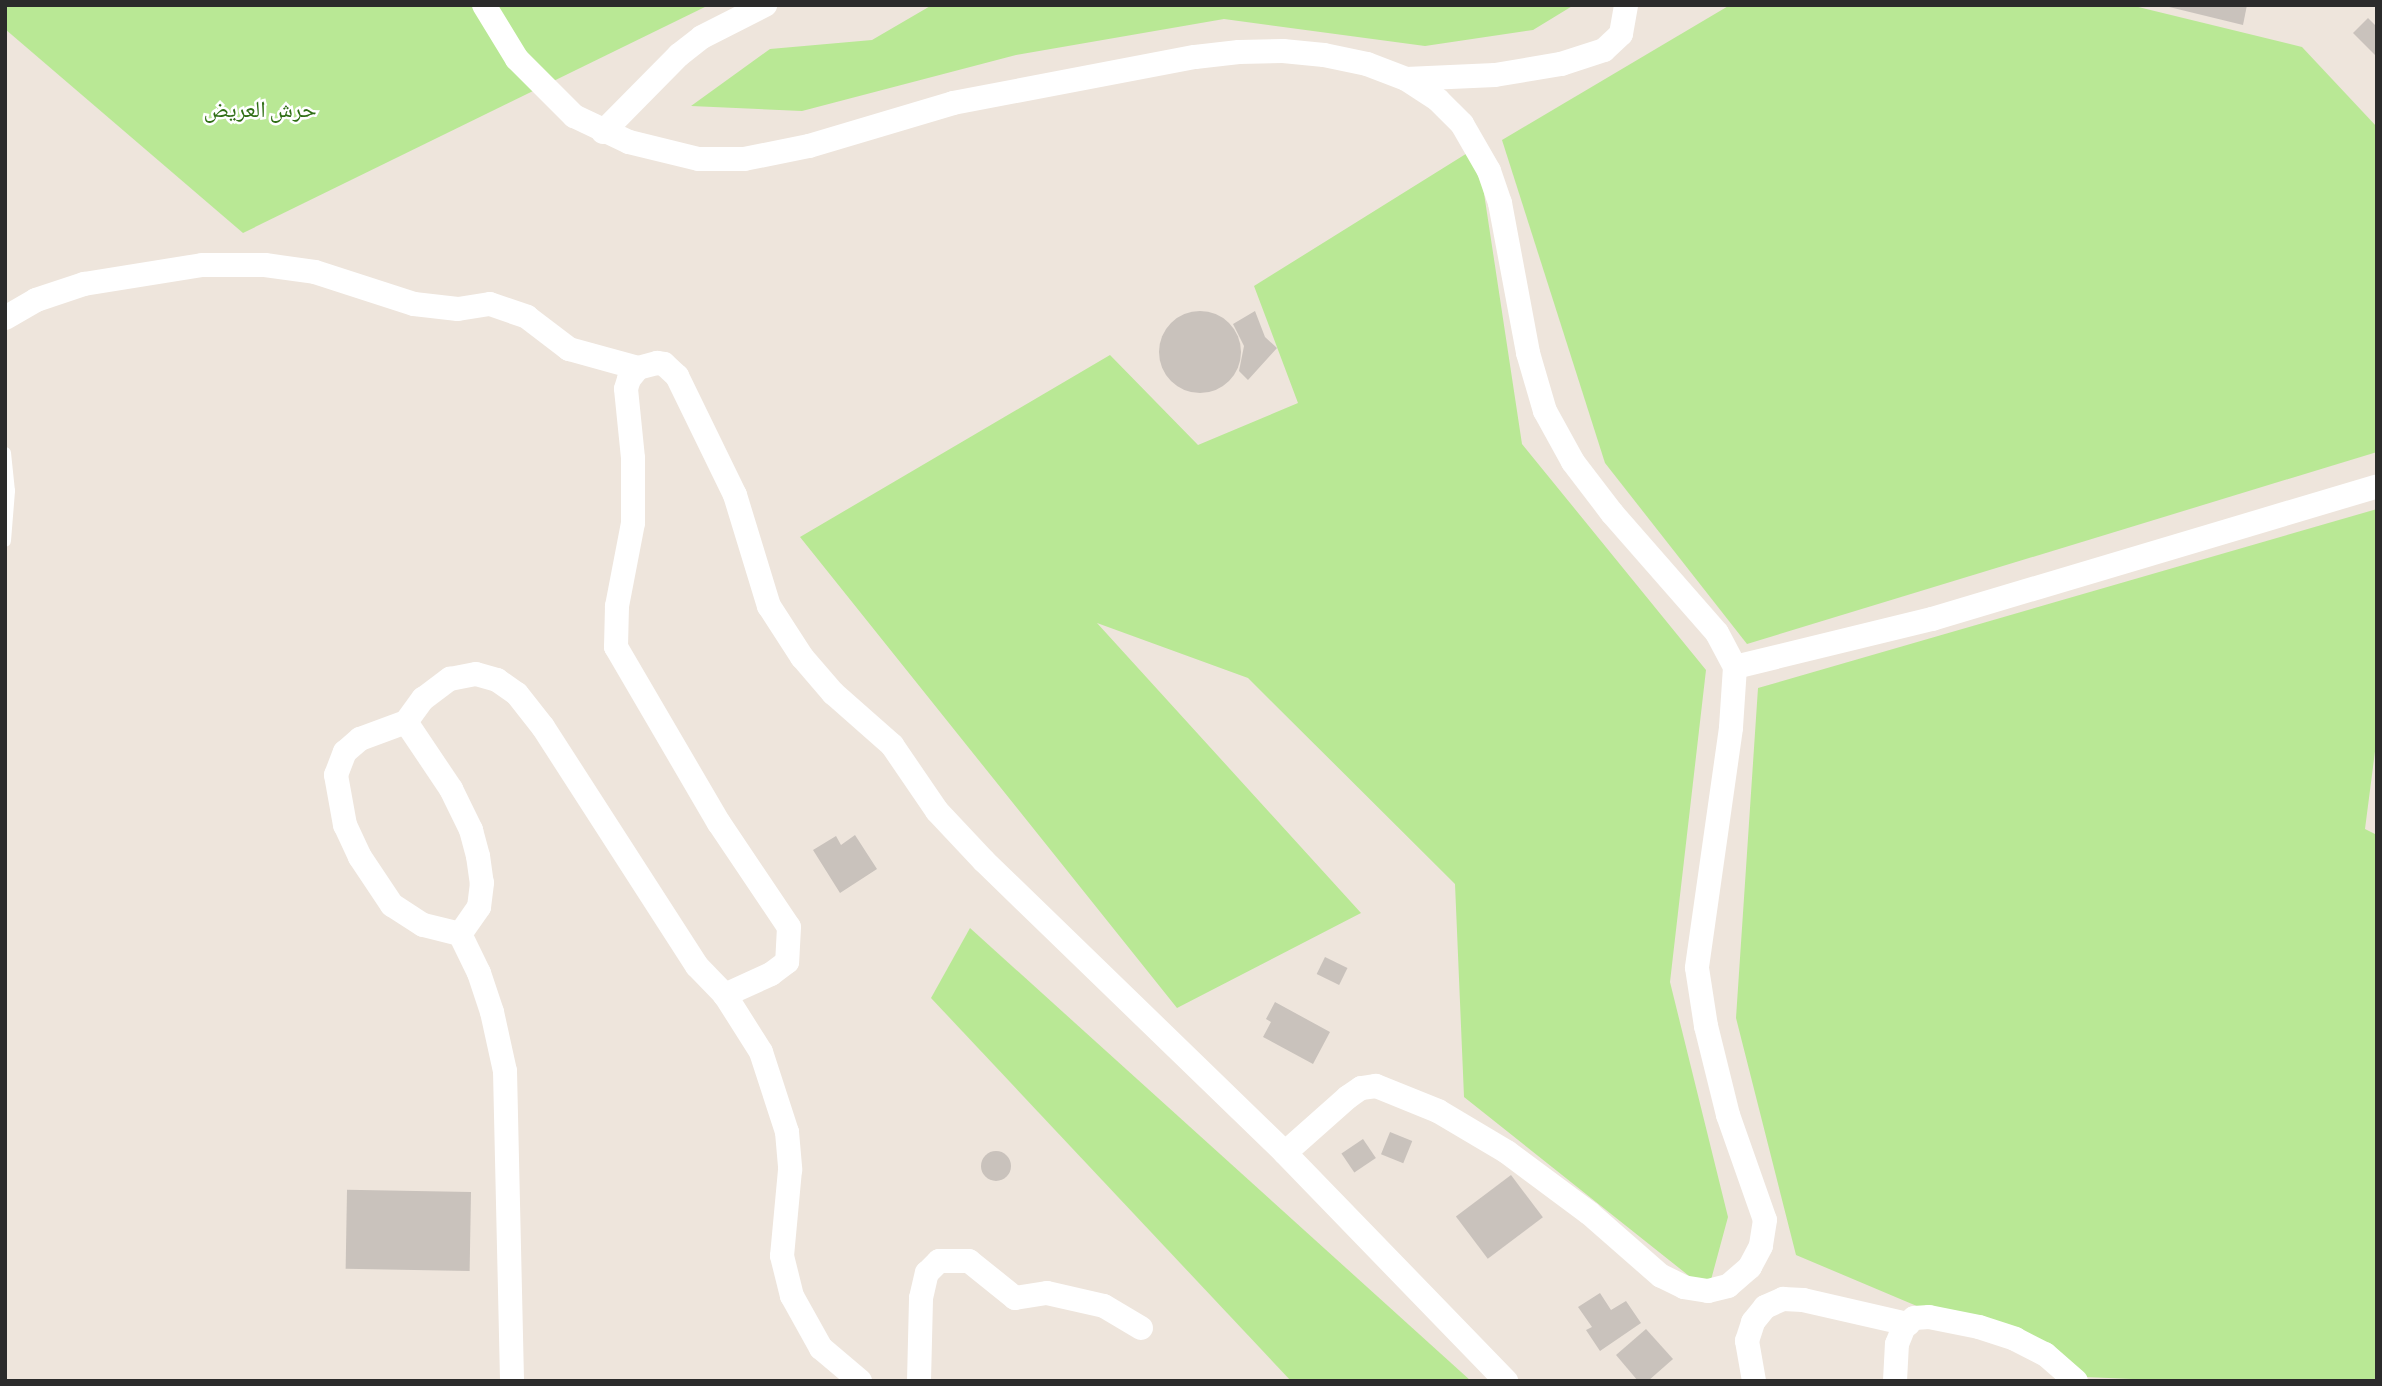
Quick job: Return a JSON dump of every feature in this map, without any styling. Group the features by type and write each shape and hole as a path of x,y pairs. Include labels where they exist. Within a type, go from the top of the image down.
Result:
{"street":[{"path":"484,5 517,59 545,90 574,116 629,142 699,159 744,159 809,146 953,103 1195,57 1239,52 1283,51 1324,55 1367,65 1406,79 1438,100 1462,124 1489,171 1500,203 1528,353 1545,411 1573,462 1612,513 1717,633 1735,667 1731,728 1698,968 1706,1026 1728,1115 1765,1220 1761,1246 1750,1267 1728,1286 1707,1291 1684,1287 1661,1276 1589,1213 1507,1152 1438,1111 1376,1086 1361,1088 1348,1097 1285,1153"},
{"path":"603,132 679,55 702,37 765,5"},
{"path":"1406,79 1495,75 1561,64 1604,50 1621,33 1626,5"},
{"path":"5,318 36,300 73,287 202,265 265,265 315,272 414,304 458,309 490,303 527,317 569,349 638,368 664,364 677,376 735,495 769,606 802,657 833,694 892,745 937,811 984,861 1285,1153 1506,1381"},
{"path":"638,368 629,379 626,389 633,458 633,523 617,606 616,647 719,823 789,927 787,962 771,974 725,995"},
{"path":"1735,667 1809,652 1931,619 2377,486"},
{"path":"512,1381 505,1071 492,1012 479,973 460,934 424,925 392,905 360,857 345,825 336,775 345,752 360,738 406,722 424,699 450,679 477,674 497,680 517,694 619,841 697,966 725,995 761,1052 787,1132 790,1171 782,1256 792,1296 821,1348 860,1381"},
{"path":"406,722 451,789 471,830 478,856 482,883 479,907 460,934"},
{"path":"919,1381 921,1298 927,1273 939,1261 969,1261 1015,1298 1046,1293 1104,1306 1141,1328"},
{"path":"1754,1381 1747,1341 1753,1322 1765,1307 1783,1299 1803,1300 1908,1324"},
{"path":"1895,1381 1898,1344 1908,1324 1914,1318 1929,1317 1991,1331 2045,1354 2076,1381"}],"lane":[{"path":"5,453 9,491 5,541"}],"green space":[{"name":"حرش العريض","path":"5,5 709,5 243,233 5,29"},
{"path":"932,5 1574,5 1533,30 1425,46 1224,19 1016,55 802,111 691,106 770,49 872,40"},
{"path":"1730,5 2130,5 2302,47 2377,127 2377,452 1747,644 1605,463 1502,140"},
{"path":"1477,147 1522,444 1706,670 1670,982 1728,1217 1708,1291 1464,1097 1455,884 1248,678 1097,623 1361,913 1177,1008 800,537 1110,355 1198,445 1298,403 1254,286"},
{"path":"2377,509 2377,736 2365,829 2377,835 2377,1381 2180,1381 2085,1377 1796,1255 1736,1018 1758,688"},
{"path":"970,928 1471,1381 1291,1381 931,998"}],"building":[{"path":"2161,5 2247,5 2243,25"},
{"path":"2368,18 2377,27 2377,57 2353,33"},
{"path":"1192,311 1208,311 1223,318 1234,329 1241,344 1238,368 1229,381 1208,393 1192,393 1177,386 1166,375 1159,360 1159,344 1166,329 1177,318"},
{"path":"1255,311 1265,337 1277,348 1248,380 1239,371 1244,346 1233,324"},
{"path":"855,835 877,869 840,893 813,850 836,836 841,845"},
{"path":"1325,957 1347,968 1339,985 1317,974"},
{"path":"1275,1002 1330,1032 1313,1064 1263,1037 1271,1022 1266,1019"},
{"path":"1390,1132 1412,1141 1403,1163 1381,1154"},
{"path":"1363,1139 1376,1158 1354,1173 1341,1154"},
{"path":"996,1151 1007,1155 1011,1166 1007,1177 996,1181 985,1177 981,1166 985,1155"},
{"path":"1511,1175 1543,1217 1488,1259 1456,1217"},
{"path":"347,1190 471,1192 470,1271 346,1269"},
{"path":"1600,1293 1611,1310 1626,1301 1641,1323 1600,1351 1586,1330 1592,1327 1578,1307"},
{"path":"1646,1329 1673,1359 1648,1381 1638,1381 1616,1355"}]}
